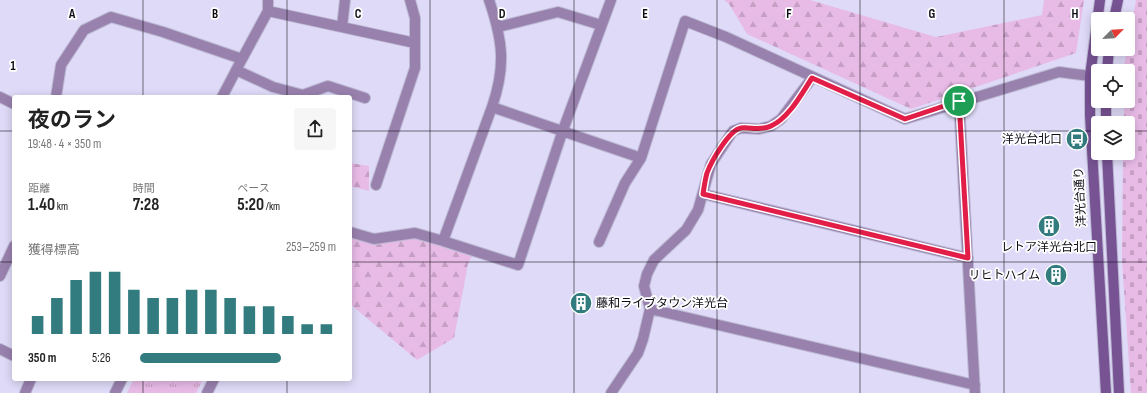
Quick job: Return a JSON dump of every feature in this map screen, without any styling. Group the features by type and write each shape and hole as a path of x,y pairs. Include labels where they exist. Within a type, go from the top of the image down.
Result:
{"street":[{"path":"223,95 268,11 268,0"},
{"path":"342,26 345,0"},
{"path":"376,185 415,68 415,18 410,0"},
{"path":"443,241 499,86 502,65 498,27 489,0"},
{"path":"352,233 374,239 415,233 518,265 563,130 611,0"},
{"name":"洋光台通り","path":"1095,64 1100,0"},
{"path":"1115,12 1118,0"},
{"path":"268,11 415,43"},
{"path":"498,27 558,12 601,25"},
{"path":"56,95 61,65 84,30 111,17 163,32 242,59"},
{"path":"599,242 625,183 642,158 685,21 726,37 812,78 905,119 959,101 1059,72 1091,77"},
{"path":"236,70 273,87 303,95 328,86 366,98"},
{"path":"611,393 638,353 644,339 650,309 644,286 648,270 654,260 686,230 698,210 710,164 733,131 741,128 759,129 771,126 781,119 794,104 812,78"},
{"path":"0,97 12,103"},
{"path":"650,309 975,389 959,101"},
{"path":"492,107 642,158"},
{"name":"洋光台通り","path":"1093,108 1092,173 1106,393"},
{"path":"1107,160 1119,393"},
{"path":"703,194 968,258"},
{"path":"0,276 12,250"},
{"path":"0,349 12,355"},
{"path":"25,393 31,381"},
{"path":"115,393 121,381"},
{"path":"207,393 213,381"}],"green space":[{"path":"724,0 810,0 936,37 1042,15 1044,0 1084,0 1076,53 911,109 747,34 729,4"},
{"path":"1136,0 1147,0 1147,393 1131,393 1122,260 1123,160 1135,160 1135,116 1124,116 1124,108 1135,108 1135,64 1124,64 1126,56 1135,56 1134,12"},
{"path":"352,163 369,166 369,191 352,187"},
{"path":"413,238 472,256 468,264 454,338 417,360 352,306 352,239 372,244"},
{"path":"133,381 202,381 196,393 127,393"}],"place":[{"name":"洋光台北口","path":"1077,139"},
{"name":"レトア洋光台北口","path":"1049,226"},
{"name":"リヒトハイム","path":"1056,275"},
{"name":"藤和ライブタウン洋光台","path":"581,303"}],"route":[{"path":"812,78 905,119 959,101 968,258 703,194 706,175 710,164 733,131 741,128 759,129 771,126 781,119 794,104 812,78"}]}
